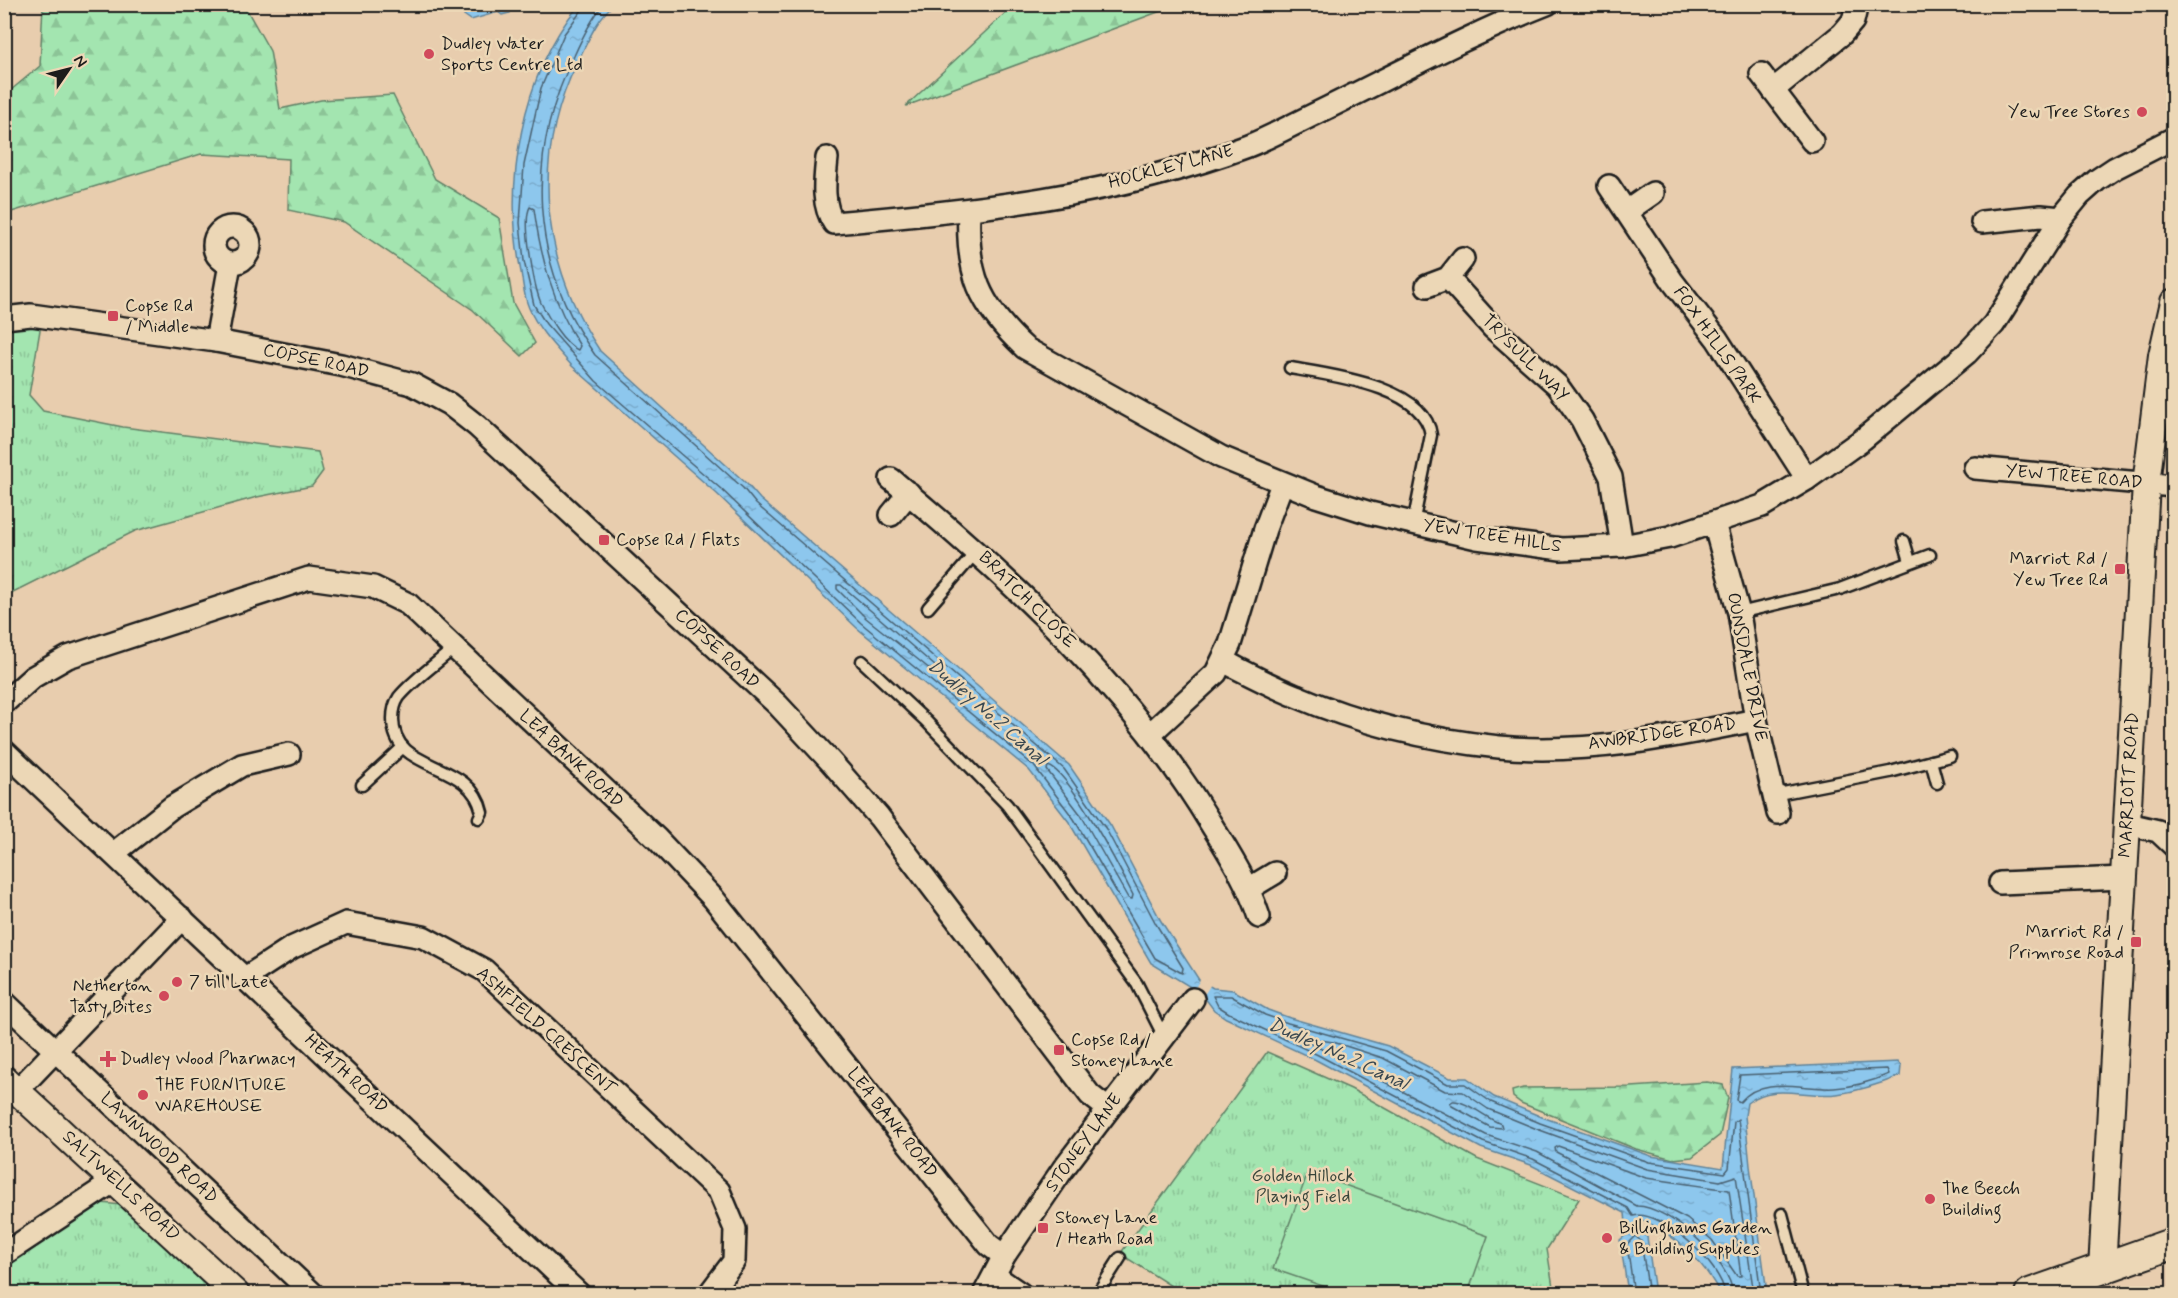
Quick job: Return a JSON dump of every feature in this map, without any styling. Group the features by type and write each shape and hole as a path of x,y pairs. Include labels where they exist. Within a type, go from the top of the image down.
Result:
{"main road":[{"path":"2030,1293 2170,1247"}],"street":[{"name":"HOCKLEY LANE","path":"827,158 825,199 828,214 834,223 969,211 1132,180 1199,163 1249,146 1467,39 1547,4"},
{"path":"1812,141 1767,82 1842,34 1854,21 1857,4"},
{"name":"YEW TREE HILLS","path":"969,211 968,246 978,291 1005,329 1025,348 1184,437 1282,484 1413,524 1477,538 1561,549 1622,546 1670,537 1762,506 1808,479 1909,403 1968,352 1994,324 2061,218 2097,180 2147,150 2174,138"},
{"name":"FOX HILLS PARK","path":"1609,186 1673,282 1717,339 1808,479"},
{"path":"1627,211 1653,193"},
{"path":"1982,222 2042,216 2061,218"},
{"path":"1427,286 1448,278 1463,259"},
{"path":"216,341 230,264"},
{"name":"TRYSULL WAY","path":"1448,278 1493,328 1557,385 1582,420 1611,477 1622,546"},
{"name":"MARRIOTT ROAD","path":"2102,1269 2146,484 2162,355 2174,302"},
{"name":"COPSE ROAD","path":"4,318 31,315 216,341 341,365 412,384 449,404 477,426 778,705 879,817 1090,1095 1108,1109"},
{"name":"YEW TREE ROAD","path":"1975,468 2174,486"},
{"name":"BRATCH CLOSE","path":"891,479 978,551 1027,597 1108,684 1150,734 1184,780 1250,888 1259,917"},
{"path":"1150,734 1204,687 1223,661 1282,484"},
{"path":"891,515 909,494"},
{"name":"OUNSDALE DRIVE","path":"1714,523 1739,613 1756,720 1775,804"},
{"name":"LEA BANK ROAD","path":"4,703 33,677 68,657 309,578 373,587 408,604 657,839 712,898 989,1245 1005,1256"},
{"name":"AWBRIDGE ROAD","path":"1223,661 1296,696 1358,718 1420,734 1500,747 1559,747 1627,743 1756,720"},
{"name":"HEATH ROAD","path":"4,751 579,1293"},
{"path":"114,853 172,807 242,765 289,754"},
{"path":"2128,824 2158,831 2174,846"},
{"path":"1250,888 1275,873"},
{"path":"2000,883 2124,878"},
{"path":"11,1085 56,1050 182,918"},
{"name":"ASHFIELD CRESCENT","path":"245,978 291,948 346,923 423,937 484,970 719,1191 735,1229 734,1261 709,1293"},
{"name":"STONEY LANE","path":"989,1285 1005,1256 1063,1169 1193,999"},
{"name":"LAWNWOOD ROAD","path":"4,1002 313,1293"},
{"name":"SALTWELLS ROAD","path":"11,1085 236,1293"},
{"path":"4,1254 116,1180"},
{"path":"989,1285 1021,1293"}],"lane":[{"path":"1290,368 1363,381 1418,409 1429,422 1431,435 1413,524"},
{"path":"1904,541 1910,561"},
{"path":"928,608 978,551"},
{"path":"1739,613 1840,589 1930,555"},
{"path":"454,648 398,699 393,712 393,724 402,748 419,760 446,769 467,786 480,804 482,812 479,818"},
{"path":"861,661 925,720 1007,805 1137,984 1164,1037"},
{"path":"362,785 402,748"},
{"path":"1775,804 1950,756"},
{"path":"1931,762 1937,783"},
{"path":"1782,1214 1803,1293"},
{"path":"1097,1293 1120,1258"}],"green space":[{"path":"1014,4 1177,5 906,106"},
{"path":"43,5 244,5 270,51 280,109 321,100 393,95 435,179 499,218 513,303 535,343 522,356 473,310 344,222 288,210 289,159 201,154 5,214 5,95 40,66"},
{"path":"41,324 29,395 43,411 123,427 318,452 323,471 312,486 257,497 135,531 5,596 5,327"},
{"name":"Golden Hillock Playing Field","path":"1267,1052 1351,1089 1477,1159 1579,1199 1547,1249 1554,1293 1182,1293 1127,1258 1104,1293 1091,1294"},
{"path":"1707,1082 1723,1085 1728,1098 1720,1135 1692,1157 1673,1159 1636,1149 1521,1103 1513,1097 1512,1091 1523,1088 1631,1087"},
{"path":"1308,1172 1488,1236 1468,1293 1343,1293 1273,1269"},
{"path":"101,1203 122,1205 215,1293 5,1293 5,1266"}],"water":[{"path":"455,4 518,5 511,8 510,13 502,15 498,12 471,20 454,8"},
{"name":"Dudley No.2 Canal","path":"579,5 613,5 592,32 562,99 553,136 548,173 549,210 555,247 565,282 580,317 600,351 747,484 760,499 1069,765 1111,826 1161,921 1199,980 1213,988 1233,990 1268,1010 1290,1018 1388,1046 1450,1078 1467,1078 1494,1097 1542,1117 1651,1156 1723,1168 1733,1069 1898,1062 1901,1066 1900,1076 1861,1089 1825,1095 1768,1093 1747,1103 1745,1116 1750,1166 1767,1293 1720,1293 1705,1269 1687,1249 1640,1219 1638,1230 1647,1237 1655,1293 1628,1293 1620,1240 1627,1234 1625,1213 1531,1165 1481,1148 1316,1060 1226,1018 1214,1010 1202,994 1151,963 1069,822 1029,770 857,628 716,493 572,366 543,332 527,304 516,238 514,203 516,167 530,97 559,33"}],"pier":[{"path":"1201,978 1211,984 1202,998 1193,991"}],"place":[{"name":"Dudley Water Sports Centre Ltd","path":"429,54"},
{"name":"Yew Tree Stores","path":"2142,112"},
{"name":"Copse Rd / Middle","path":"113,316"},
{"name":"Copse Rd / Flats","path":"604,540"},
{"name":"Marriot Rd / Yew Tree Rd","path":"2120,569"},
{"name":"Marriot Rd / Primrose Road","path":"2136,942"},
{"name":"7 till Late","path":"177,982"},
{"name":"Netherton Tasty Bites","path":"164,996"},
{"name":"Copse Rd / Stoney Lane","path":"1059,1050"},
{"name":"Dudley Wood Pharmacy","path":"108,1059"},
{"name":"THE FURNITURE WAREHOUSE","path":"143,1095"},
{"name":"The Beech Building","path":"1930,1199"},
{"name":"Stoney Lane / Heath Road","path":"1043,1228"},
{"name":"Billinghams Garden & Building Supplies","path":"1607,1238"}]}
